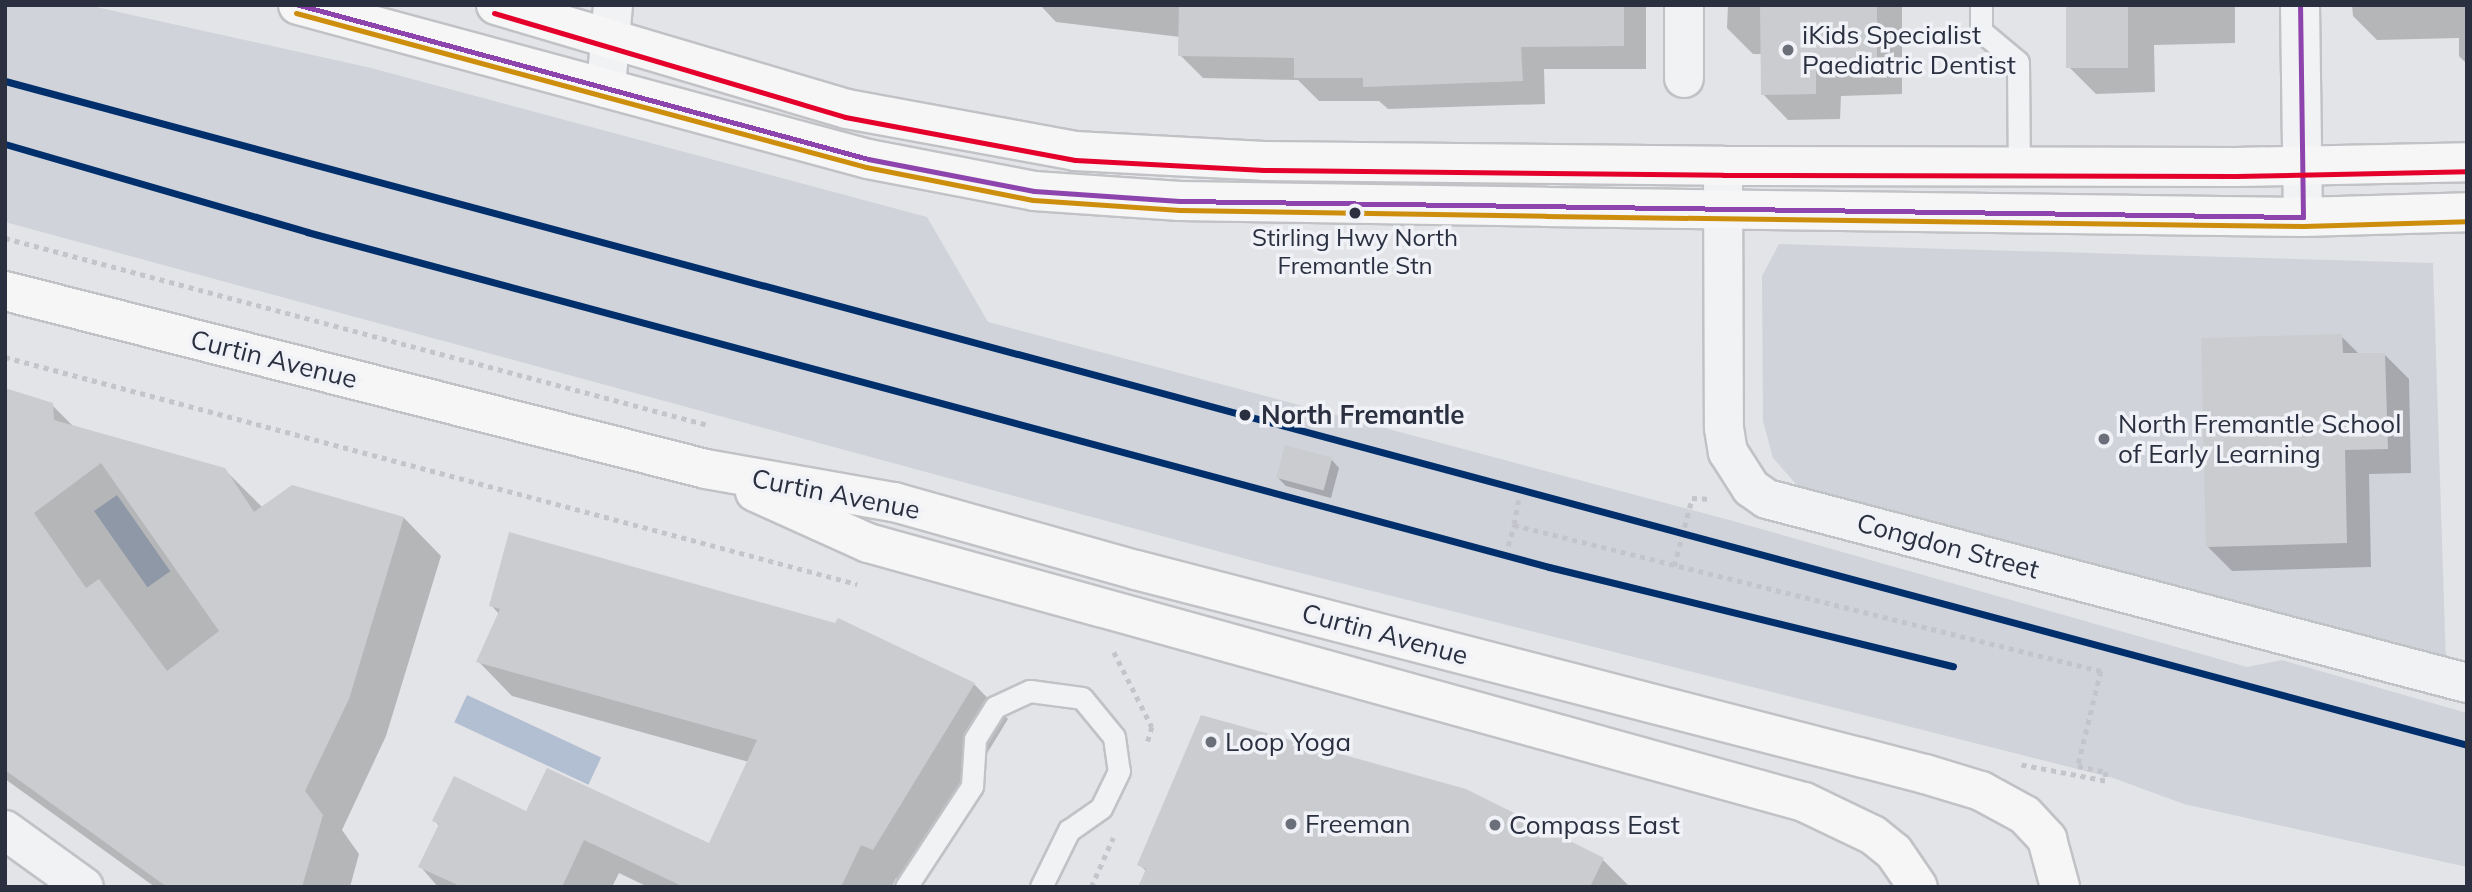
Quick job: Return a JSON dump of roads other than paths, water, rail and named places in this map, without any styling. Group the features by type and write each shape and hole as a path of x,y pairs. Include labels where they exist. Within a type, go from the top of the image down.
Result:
{"main road":[{"path":"298,5 362,13 606,88 868,159 1034,191 1193,201 1723,206 2303,217 2467,212"},
{"path":"496,5 613,22 847,109 1075,151 1264,161 1723,166 2020,168 2467,162"},
{"name":"Curtin Avenue","path":"5,291 706,469 894,502 1136,570 1926,774 1981,791 2025,815 2047,839 2060,887"},
{"name":"Curtin Avenue","path":"706,469 868,543 1804,802 1873,835 1894,852 1918,887"}],"street":[{"path":"1684,5 1684,78"},
{"path":"2300,5 2303,217"},
{"path":"606,88 613,22"},
{"name":"Congdon Street","path":"1723,166 1724,428 1737,473 1758,493 2467,683"},
{"path":"5,830 84,887"}],"lane":[{"path":"1981,5 1981,31 2018,62 2020,168"},
{"path":"906,887 972,786 975,739 995,707 1030,691 1082,698 1114,737 1119,771 1101,808 1069,830 1041,887"}],"water":[{"path":"117,495 170,571 147,587 94,511"},
{"path":"467,695 601,758 588,785 454,722"}],"place":[{"name":"iKids Specialist Paediatric Dentist","path":"1788,50"},
{"name":"Stirling Hwy North Fremantle Stn","path":"1355,213"},
{"name":"North Fremantle","path":"1245,415"},
{"name":"North Fremantle School of Early Learning","path":"2104,439"},
{"name":"Loop Yoga","path":"1211,742"},
{"name":"Freeman","path":"1291,824"},
{"name":"Compass East","path":"1495,825"}]}
